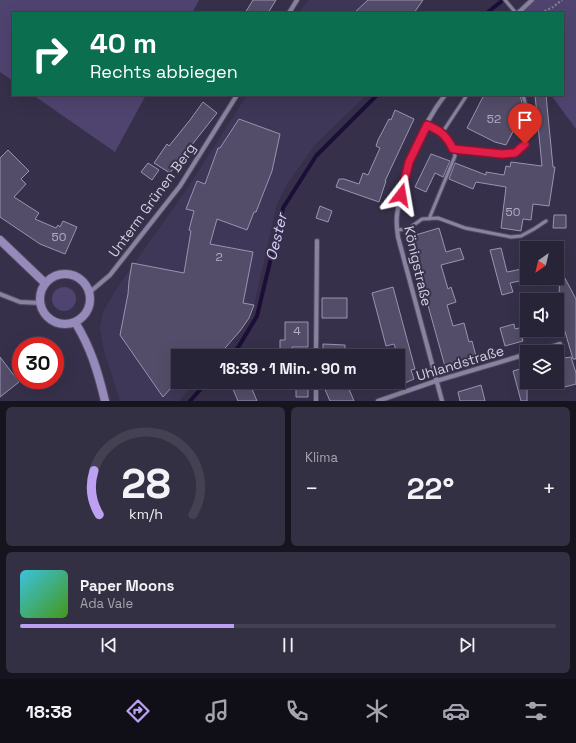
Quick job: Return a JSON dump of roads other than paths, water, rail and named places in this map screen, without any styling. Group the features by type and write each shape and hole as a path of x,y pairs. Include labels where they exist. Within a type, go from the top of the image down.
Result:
{"street":[{"path":"290,12 297,0"},
{"path":"518,12 532,0"},
{"name":"Unterm Grünen Berg","path":"90,292 110,276 180,186 236,96"},
{"name":"Königstraße","path":"442,401 398,237 396,217 409,162 436,107 444,96"},
{"path":"0,240 45,283"},
{"path":"316,349 317,241"},
{"path":"66,273 74,275 81,279 90,292 91,300 86,313 75,322 62,324 50,319 42,309 40,302 41,289 51,277 58,274 66,273"},
{"path":"0,294 20,302 40,302"},
{"path":"75,322 86,339 95,362 106,401"},
{"name":"Uhlandstraße","path":"378,401 436,381 520,356"},
{"path":"316,389 316,401"}],"lane":[{"path":"505,0 516,12"},
{"path":"442,133 466,96"},
{"path":"453,149 502,154 515,153 525,144 529,132 528,112 523,96"},
{"path":"427,125 442,133 448,139 455,156 428,219"},
{"path":"397,230 408,229 422,219 438,218 465,228 511,237 521,236 546,221"}],"waterway":[{"name":"Oester","path":"488,12 503,0"},
{"name":"Oester","path":"236,349 257,316 283,208 316,156 376,96"},
{"name":"Oester","path":"190,401 201,389"}]}
